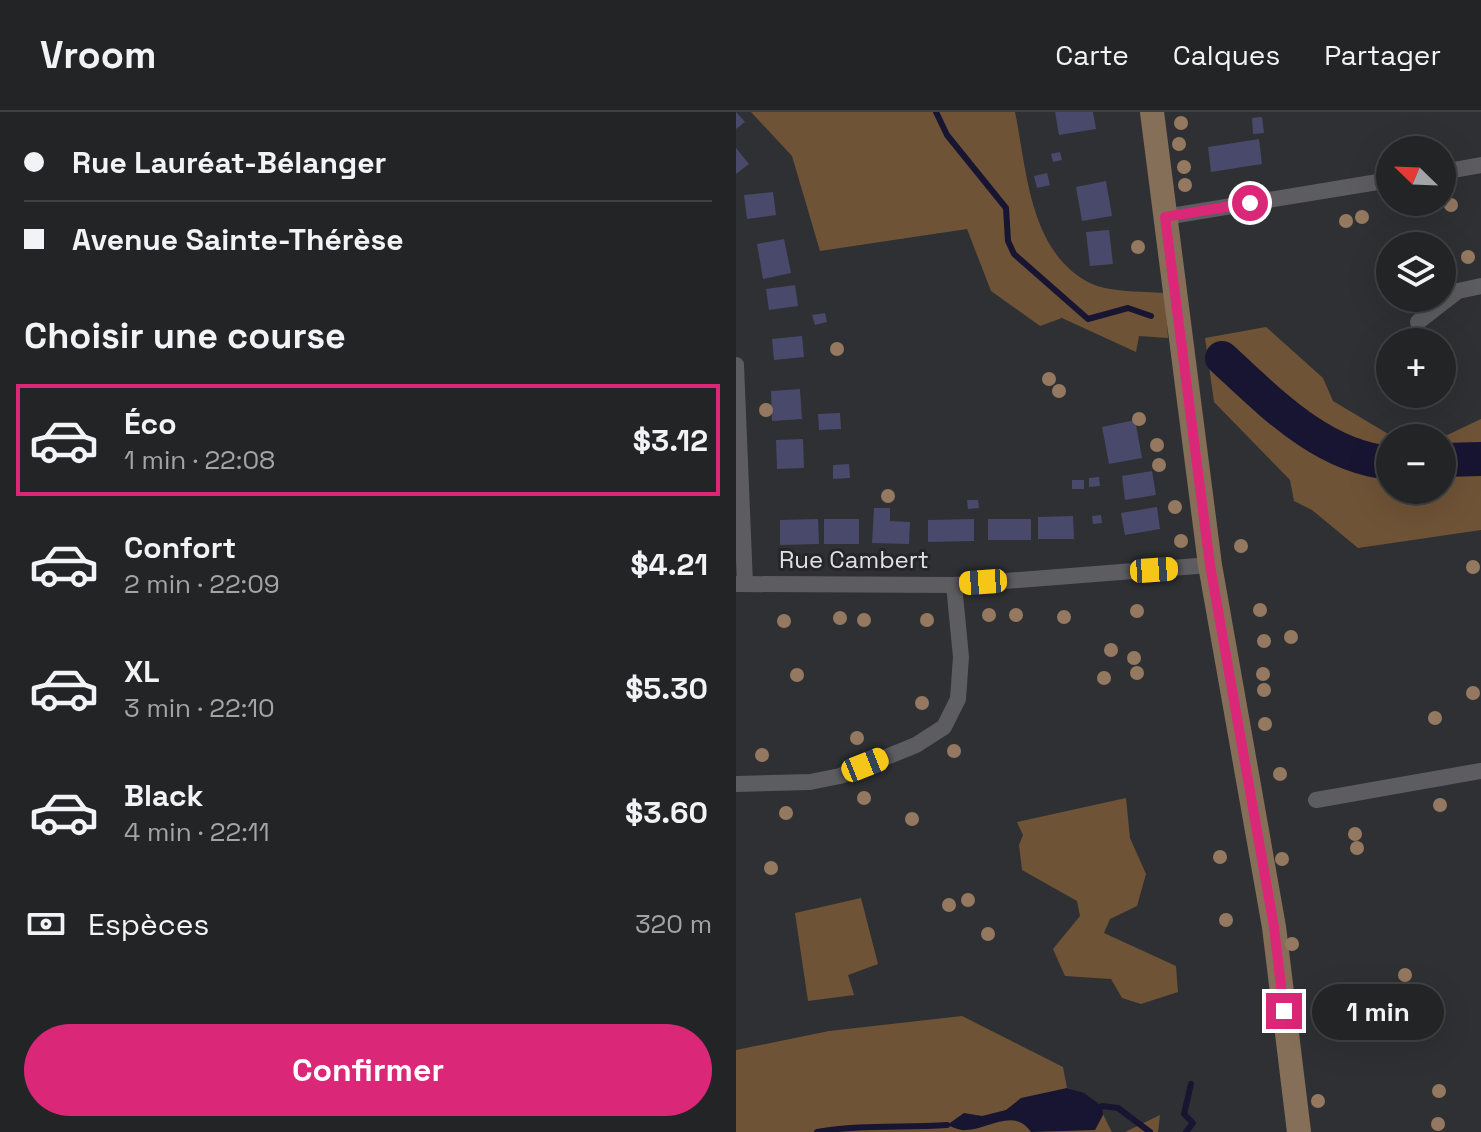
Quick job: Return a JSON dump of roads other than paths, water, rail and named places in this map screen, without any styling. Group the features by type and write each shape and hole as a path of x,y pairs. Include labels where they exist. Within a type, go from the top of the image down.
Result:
{"street":[{"path":"1152,112 1210,565 1274,927 1299,1132"},
{"path":"1456,169 1481,165"},
{"path":"1165,217 1376,182"},
{"path":"1418,322 1458,291 1481,286"},
{"path":"736,365 741,584"},
{"name":"Rue Cambert","path":"741,584 954,585 1210,565"},
{"path":"736,784 810,782 840,776 916,745 944,727 958,699 961,657 954,585"},
{"path":"1316,800 1481,771"}],"waterway":[{"path":"936,112 947,135 1006,208 1008,241 1014,254 1088,319 1128,308 1151,316"},
{"path":"1222,358 1278,409 1319,438 1341,450 1376,460"},
{"path":"1456,460 1481,459"},
{"path":"1186,1132 1193,1123 1184,1114 1191,1084"},
{"path":"1102,1106 1118,1108 1150,1132"},
{"path":"817,1132 947,1125"}]}
